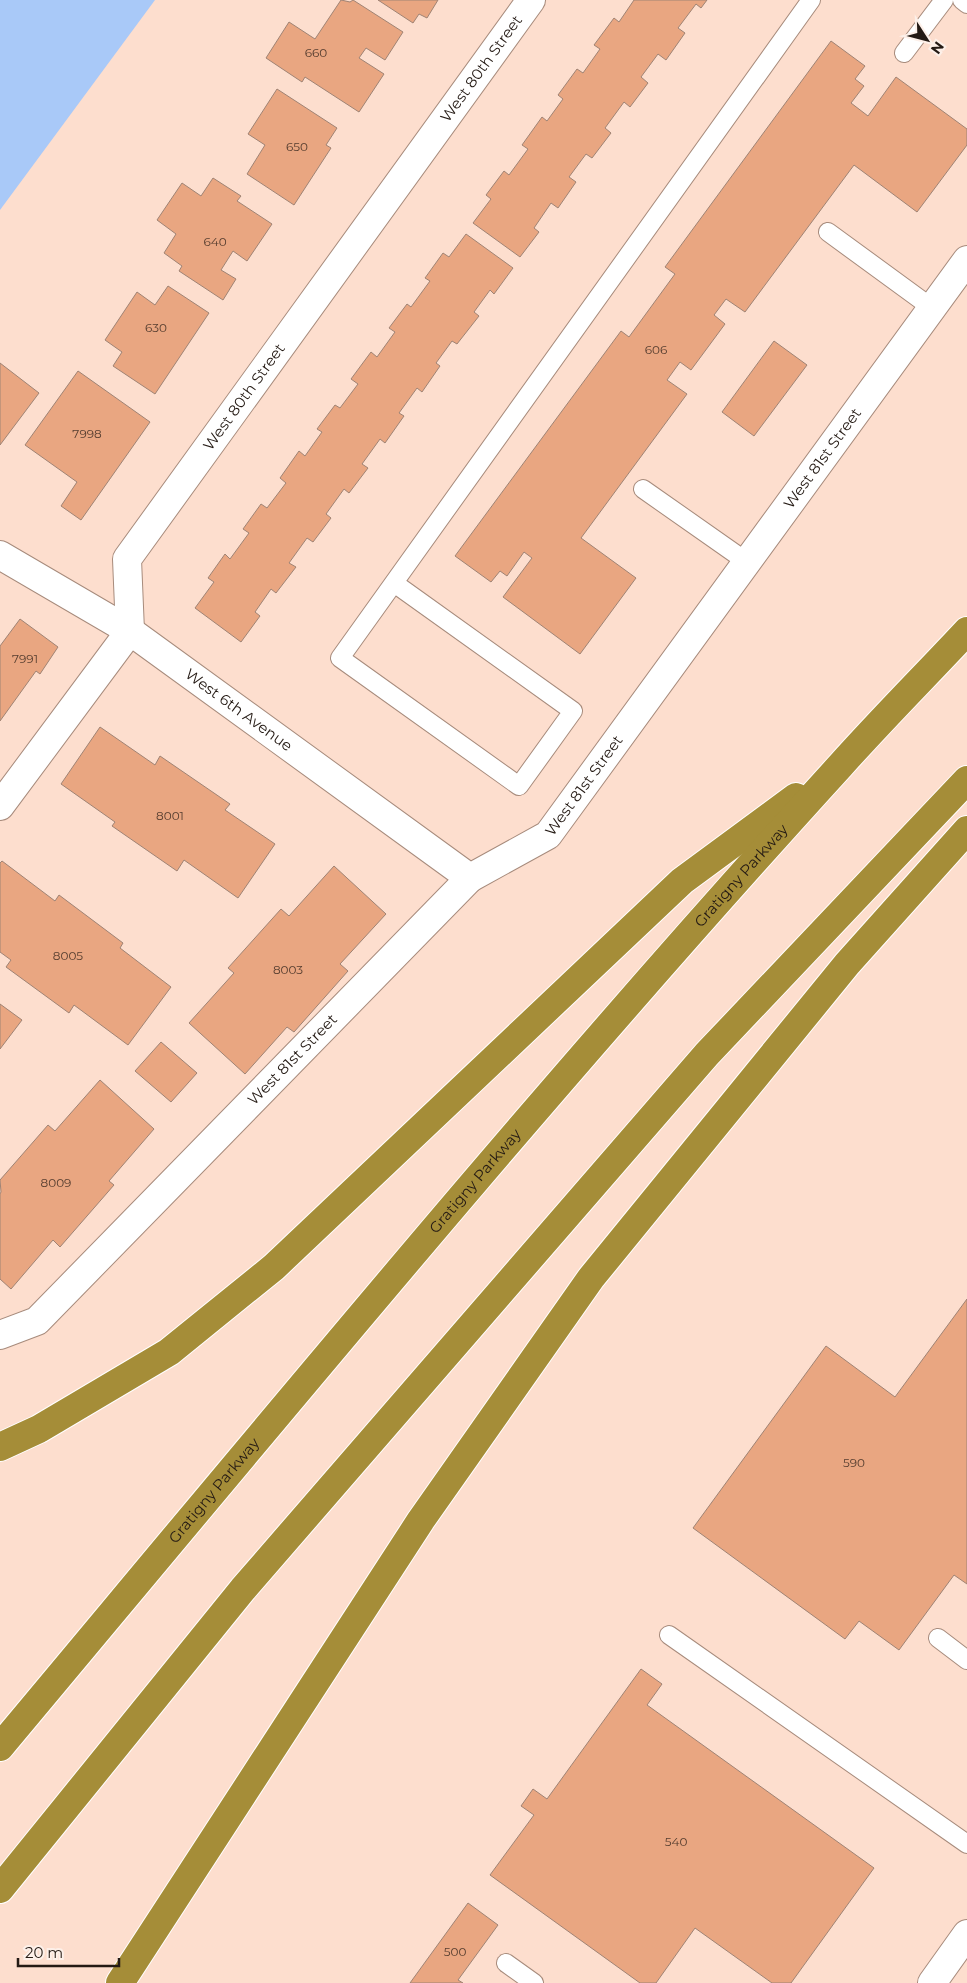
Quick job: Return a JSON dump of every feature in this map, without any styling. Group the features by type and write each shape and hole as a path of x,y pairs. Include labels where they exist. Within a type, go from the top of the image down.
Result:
{"highway":[{"name":"Gratigny Parkway","path":"0,1747 291,1398 646,982 841,764 967,631"},
{"path":"0,1447 38,1429 153,1362 192,1334 274,1267 682,881 841,764"},
{"path":"0,1889 243,1589 706,1054 967,780"},
{"path":"120,1983 421,1520 591,1278 846,964 967,830"}],"street":[{"name":"West 80th Street","path":"130,631 127,559 532,0"},
{"name":"West 81st Street","path":"0,1335 37,1320 470,878 548,835 967,260"},
{"name":"West 6th Avenue","path":"0,555 130,631 470,878"},
{"path":"0,806 130,631"},
{"path":"932,1983 967,1934"}],"lane":[{"path":"394,583 573,711 519,786 340,658 811,0"},
{"path":"904,53 944,0"},
{"path":"962,0 967,4"},
{"path":"828,232 932,308"},
{"path":"643,489 747,562"},
{"path":"670,1634 967,1844"},
{"path":"938,1638 967,1660"},
{"path":"506,1963 534,1983"}],"water":[{"path":"0,0 155,0 0,210"}],"building":[{"path":"341,0 350,2 353,0 403,32 385,60 366,48 359,58 384,74 359,112 305,77 302,82 266,58 289,22 315,39"},
{"path":"378,0 438,0 427,18 419,14 413,23"},
{"path":"634,0 707,0 701,8 696,4 678,28 685,33 666,60 658,54 641,77 648,83 630,107 624,102 605,128 611,133 592,158 586,154 569,177 576,182 558,208 551,203 534,228 539,232 520,257 473,223 491,199 486,195 504,171 509,175 528,149 522,145 542,117 547,121 563,99 558,95 577,69 583,73 600,49 594,45 614,18 619,22"},
{"path":"831,41 865,66 855,79 864,86 851,103 868,116 896,77 967,129 967,145 917,212 854,165 745,312 726,299 714,315 725,324 691,370 680,362 667,380 687,394 581,538 636,578 580,654 503,597 532,558 524,552 507,576 500,571 491,582 455,556 621,331 629,337 675,274 665,267"},
{"path":"277,89 337,128 326,145 331,148 294,205 247,174 265,145 248,134"},
{"path":"213,178 241,196 237,201 272,224 247,261 233,251 221,270 236,279 223,300 179,271 182,266 164,253 176,234 157,220 182,183 201,196"},
{"path":"466,234 513,268 494,294 490,290 474,312 479,316 457,344 452,341 436,363 440,366 422,392 417,388 399,413 404,416 385,443 380,439 362,464 368,468 349,493 344,489 326,514 331,518 313,542 307,538 289,563 296,567 276,593 271,589 255,612 260,616 241,642 195,608 214,582 208,578 225,554 230,559 249,533 243,529 261,504 267,508 286,483 280,478 299,451 305,456 322,432 317,429 335,405 340,408 358,384 351,379 371,352 377,357 395,332 389,328 407,304 411,307 430,281 425,278 443,253 449,257"},
{"path":"168,286 209,313 155,394 113,366 122,352 105,340 137,292 155,305"},
{"path":"774,341 807,365 754,436 722,412"},
{"path":"0,363 39,393 0,445"},
{"path":"78,371 150,422 81,520 61,506 77,482 25,445"},
{"path":"20,619 58,647 40,674 36,671 0,721 0,646"},
{"path":"100,727 155,765 160,756 230,804 225,810 275,844 238,898 184,860 177,871 112,826 115,822 61,784"},
{"path":"2,861 55,901 59,895 123,943 120,948 171,987 128,1045 74,1005 69,1013 6,967 11,960 0,952 0,863"},
{"path":"334,866 386,914 340,964 348,971 294,1032 287,1027 245,1074 189,1023 234,973 228,968 281,909 289,916"},
{"path":"0,1004 22,1020 0,1049"},
{"path":"161,1042 197,1073 171,1102 135,1071"},
{"path":"100,1080 154,1129 109,1181 114,1185 60,1247 53,1240 11,1289 0,1279 0,1180 48,1125 55,1131"},
{"path":"967,1299 967,1584 954,1575 899,1650 859,1621 845,1639 693,1528 826,1346 895,1397"},
{"path":"641,1669 662,1684 647,1705 874,1868 791,1983 772,1983 695,1928 656,1983 640,1983 490,1875 534,1815 521,1806 533,1789 547,1799"},
{"path":"468,1903 498,1925 458,1980 463,1983 410,1983"}]}
